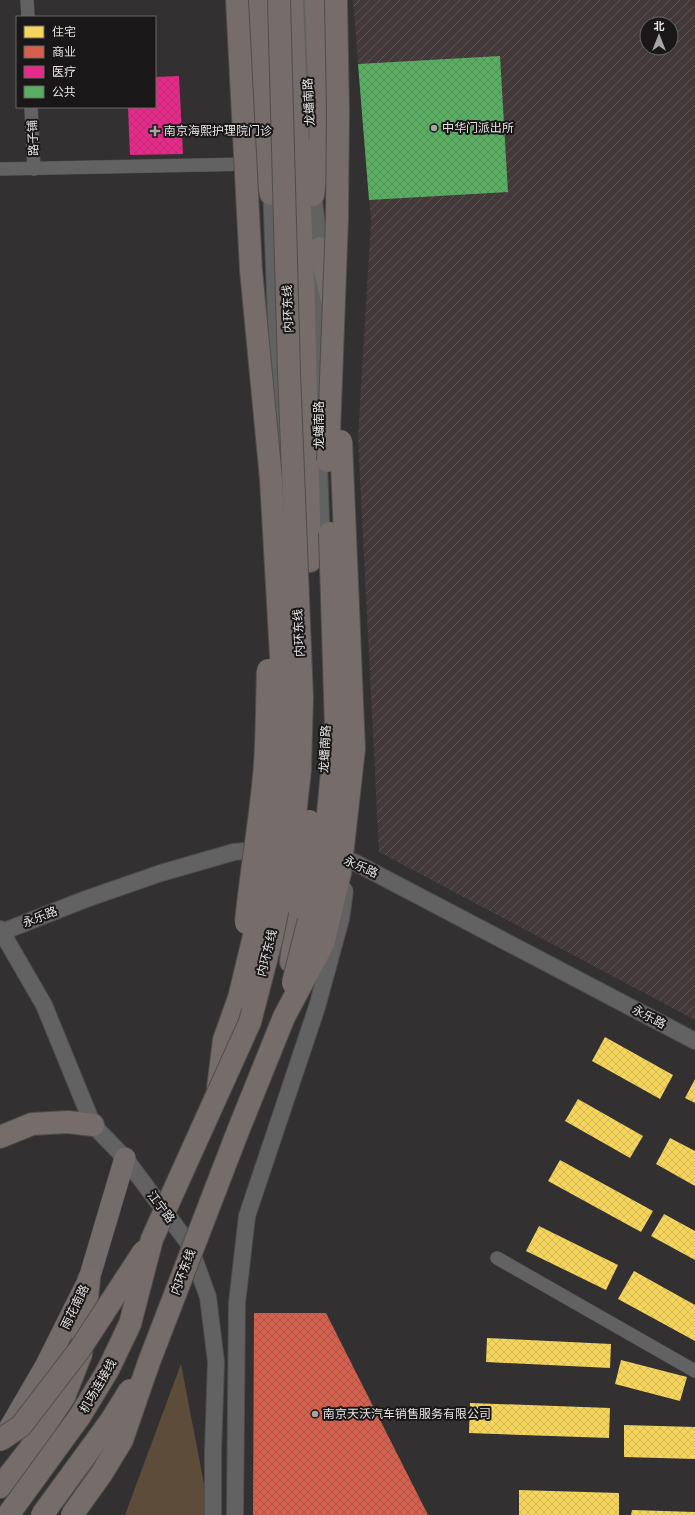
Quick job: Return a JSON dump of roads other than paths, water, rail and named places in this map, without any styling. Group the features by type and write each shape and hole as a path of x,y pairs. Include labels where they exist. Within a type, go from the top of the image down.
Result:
{"highway":[{"path":"217,1094 224,1040 239,998 267,882 283,733 282,674 271,487 251,270 237,0"},
{"path":"260,0 264,113 264,164 272,194"},
{"name":"内环东线","path":"152,1239 250,1022 272,937 293,833 300,770 302,698 289,372 279,0"},
{"name":"内环东线","path":"149,1362 238,1131 284,1017 313,777 314,705 304,300 292,0"},
{"path":"313,195 321,135 316,0"},
{"path":"284,1017 311,912 326,835 336,729 328,457 337,219 338,111 336,0"},
{"path":"284,1017 323,944 340,873 354,749 335,311 320,248"},
{"path":"239,998 250,878 259,825 265,764 270,628 284,547"},
{"path":"0,1137 32,1124 68,1122 93,1125"},
{"path":"0,1452 80,1349 152,1239"},
{"name":"机场连接线","path":"8,1515 80,1416 108,1370 130,1324 152,1239"},
{"path":"0,1487 29,1450 64,1397 81,1354 89,1279"},
{"path":"42,1515 110,1422 149,1362"},
{"path":"72,1515 102,1473 122,1440 149,1362"},
{"path":"0,1440 21,1426"}],"main road":[{"name":"雨花南路","path":"0,1444 46,1365 89,1279 125,1158"}],"street":[{"path":"27,0 28,16"},
{"path":"270,0 272,194 284,547 292,680 292,741 281,848"},
{"name":"龙蟠南路","path":"304,0 313,195 320,248 318,433 327,740 321,812 315,850"},
{"name":"路子铺","path":"32,108 34,169"},
{"path":"0,169 264,164"},
{"path":"236,1515 237,1303 247,1216 317,1007 341,919 353,837 354,749"},
{"name":"永乐路","path":"1,930 161,873 234,852 281,848 315,850 354,862 695,1041"},
{"name":"江宁路","path":"1,930 44,1005 93,1125 125,1158 189,1244 208,1297 216,1362 213,1452 213,1515"},
{"path":"497,1258 694,1369"}],"place":[{"name":"中华门派出所","path":"434,128"},
{"name":"南京海熙护理院门诊","path":"155,131"},
{"name":"南京天沃汽车销售服务有限公司","path":"315,1414"}]}
